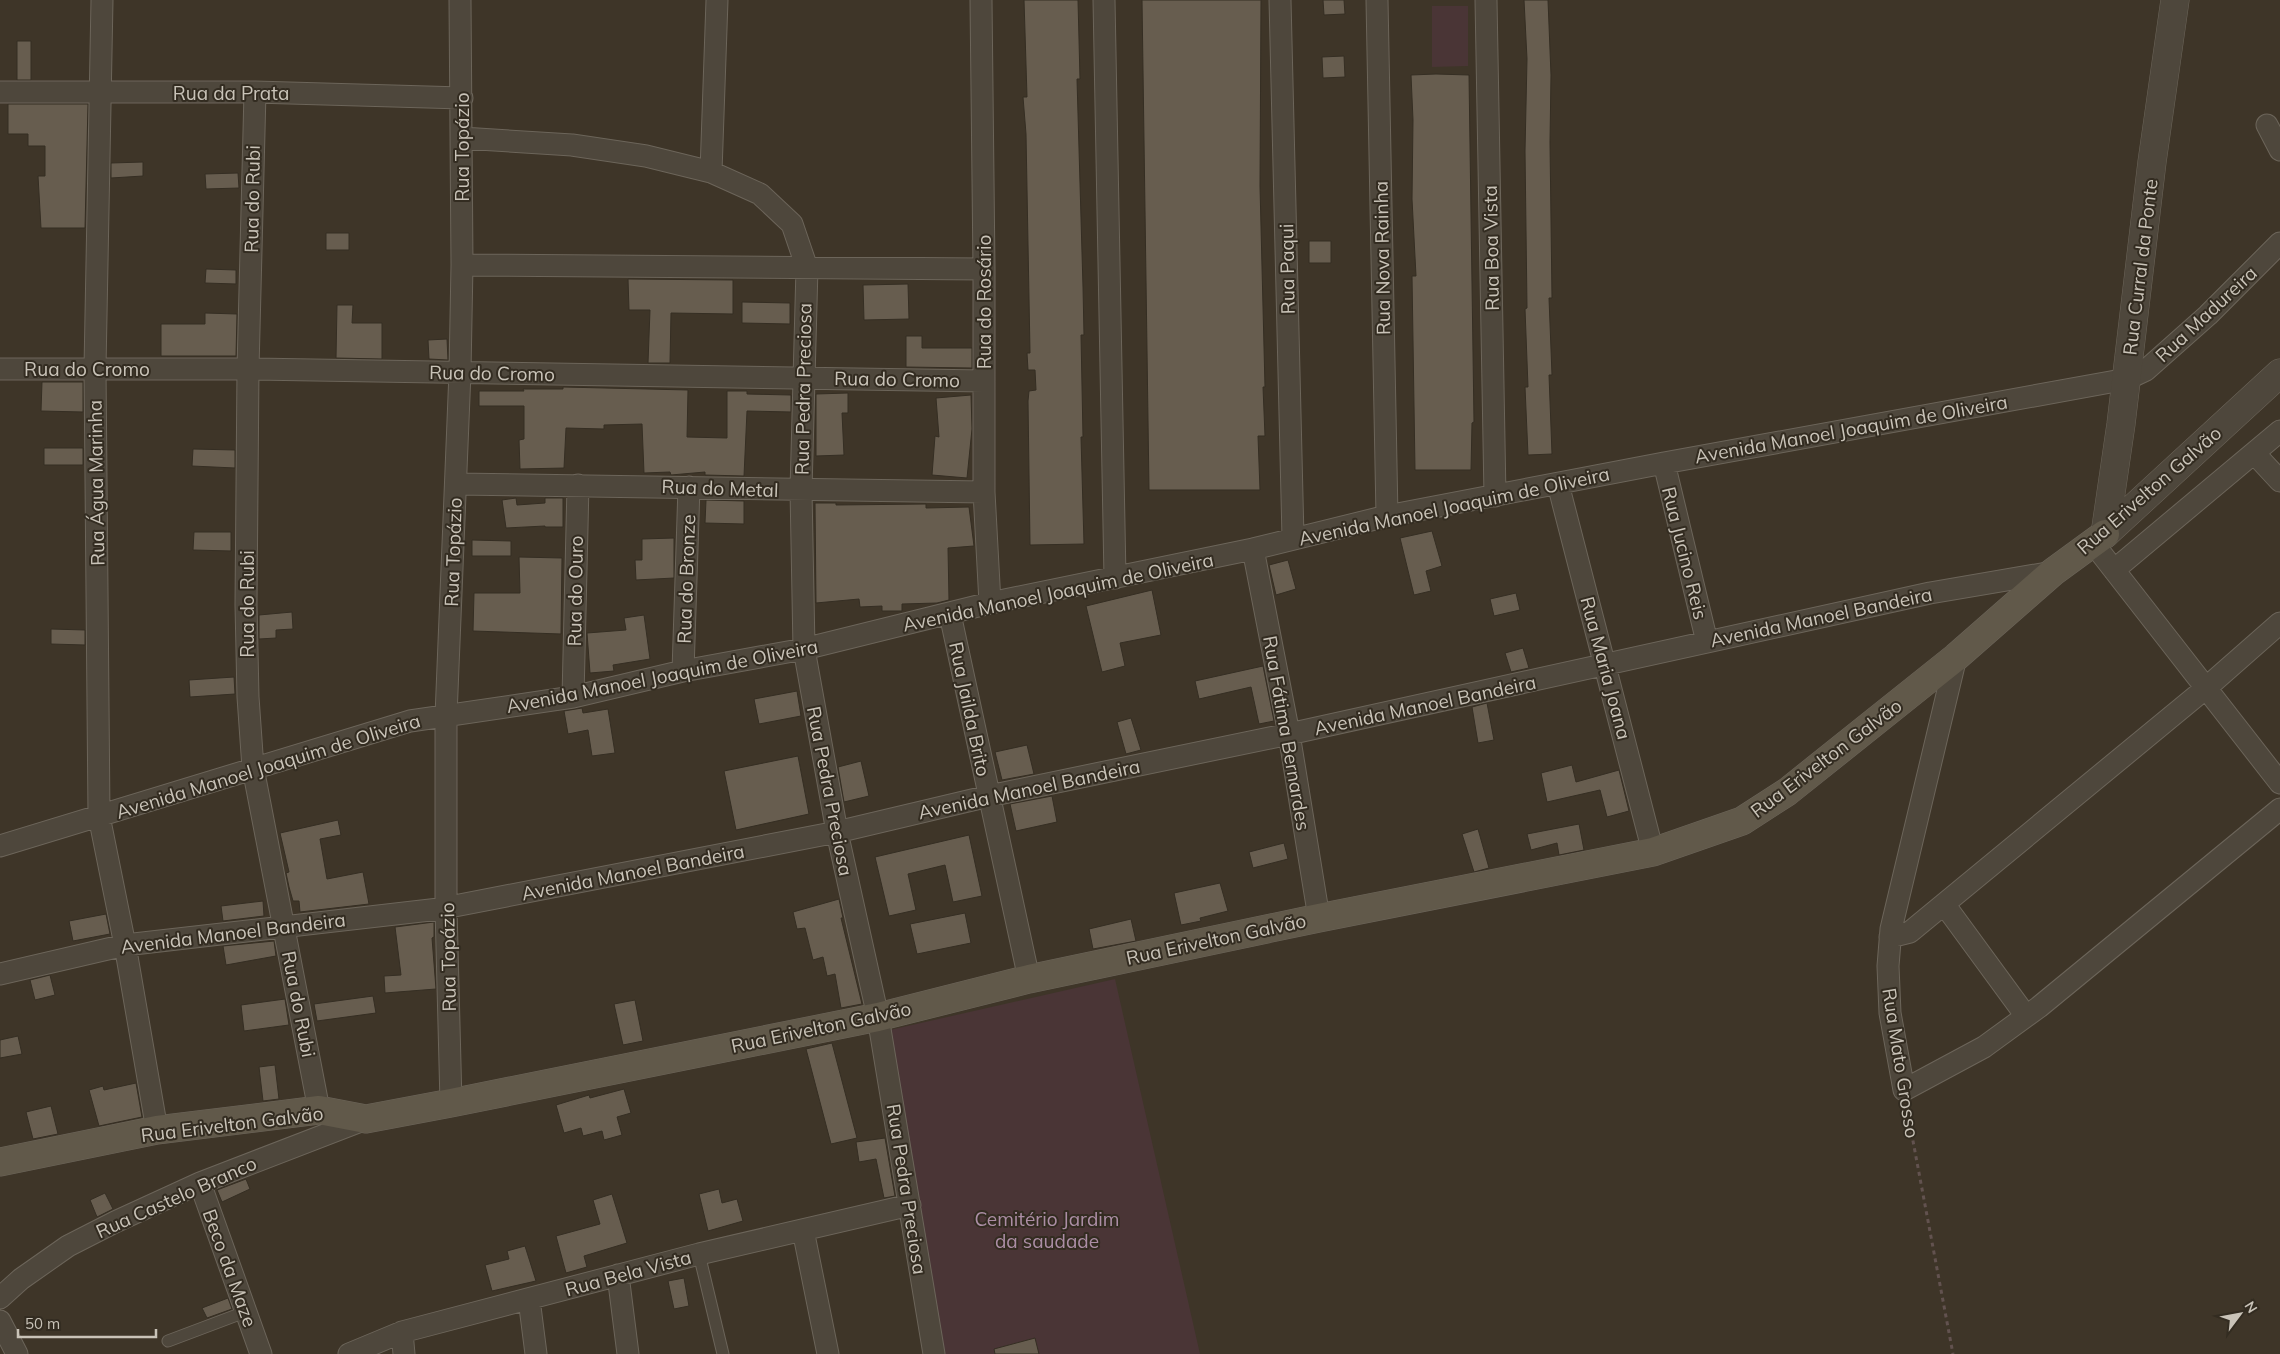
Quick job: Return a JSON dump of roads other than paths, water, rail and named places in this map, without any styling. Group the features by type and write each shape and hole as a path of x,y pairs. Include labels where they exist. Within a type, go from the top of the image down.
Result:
{"main road":[{"name":"Rua Erivelton Galvão","path":"0,1162 157,1130 319,1110 366,1119 878,1017 1029,979 1319,918 1653,852 1742,821 1787,792 1956,657 2053,572 2099,538"}],"street":[{"name":"Rua Água Marinha","path":"102,0 95,368 99,816 125,945 157,1130"},
{"name":"Rua Topázio","path":"451,1103 446,908 446,716 460,372 462,98 460,0"},
{"path":"462,138 572,145 646,156 711,172 717,0"},
{"name":"Rua do Rosário","path":"981,0 984,492 990,604"},
{"path":"1104,0 1115,578"},
{"name":"Rua Paqui","path":"1280,0 1293,538"},
{"name":"Rua Nova Rainha","path":"1376,0 1387,516"},
{"name":"Rua Boa Vista","path":"1486,0 1495,496"},
{"name":"Rua Curral da Ponte","path":"2099,538 2127,379 2152,162 2175,0"},
{"name":"Rua da Prata","path":"0,92 255,92 462,98"},
{"name":"Rua do Rubi","path":"255,92 248,369 246,605 248,697 253,768 319,1110"},
{"path":"2267,125 2280,150"},
{"name":"Rua Pedra Preciosa","path":"711,172 760,194 792,224 807,268 801,490 804,649 837,832 878,1017 934,1354"},
{"name":"Rua Madureira","path":"2127,379 2146,370 2194,327 2280,243"},
{"path":"462,265 984,269"},
{"name":"Rua do Cromo","path":"0,369 248,369 984,381"},
{"name":"Rua Erivelton Galvão","path":"2099,538 2280,373"},
{"name":"Avenida Manoel Joaquim de Oliveira","path":"0,846 410,721 573,697 684,671 804,649 990,604 1253,549 1387,516 1664,463 2127,379"},
{"path":"2114,570 2280,431"},
{"path":"2254,453 2280,481"},
{"name":"Rua Jucino Reis","path":"1664,463 1707,642"},
{"name":"Rua do Metal","path":"456,484 689,486 801,490 984,492"},
{"name":"Rua Maria Joana","path":"1558,484 1653,852"},
{"name":"Rua do Ouro","path":"573,697 578,485"},
{"name":"Rua do Bronze","path":"684,671 689,486"},
{"path":"2099,538 2114,570 2280,783"},
{"name":"Rua Fátima Bernardes","path":"1253,549 1289,734 1319,918"},
{"name":"Avenida Manoel Bandeira","path":"0,974 125,945 446,908 837,832 988,796 1606,666 1930,593 2053,572"},
{"name":"Rua Jailda Brito","path":"950,614 1029,979"},
{"path":"1890,937 1910,932 2206,688 2280,623"},
{"name":"Rua Mato Grosso","path":"1956,657 1890,937 1888,966 1890,1013 1904,1090 1984,1046 2026,1016"},
{"path":"1944,904 2026,1016 2280,809"},
{"name":"Rua Castelo Branco","path":"0,1298 21,1279 68,1246 200,1183 366,1119"},
{"name":"Beco da Maze","path":"200,1183 245,1312 262,1354"},
{"name":"Rua Bela Vista","path":"349,1354 402,1332 699,1254 910,1205"},
{"path":"803,1230 828,1354"},
{"path":"618,1275 628,1354"},
{"path":"529,1299 536,1354"},
{"path":"0,1321 18,1354"},
{"path":"402,1332 404,1354"}],"lane":[{"path":"699,1254 723,1354"},
{"path":"168,1341 245,1312"}],"park label":[{"name":"Cemitério Jardim da saudade","path":"1047,1230"}]}
